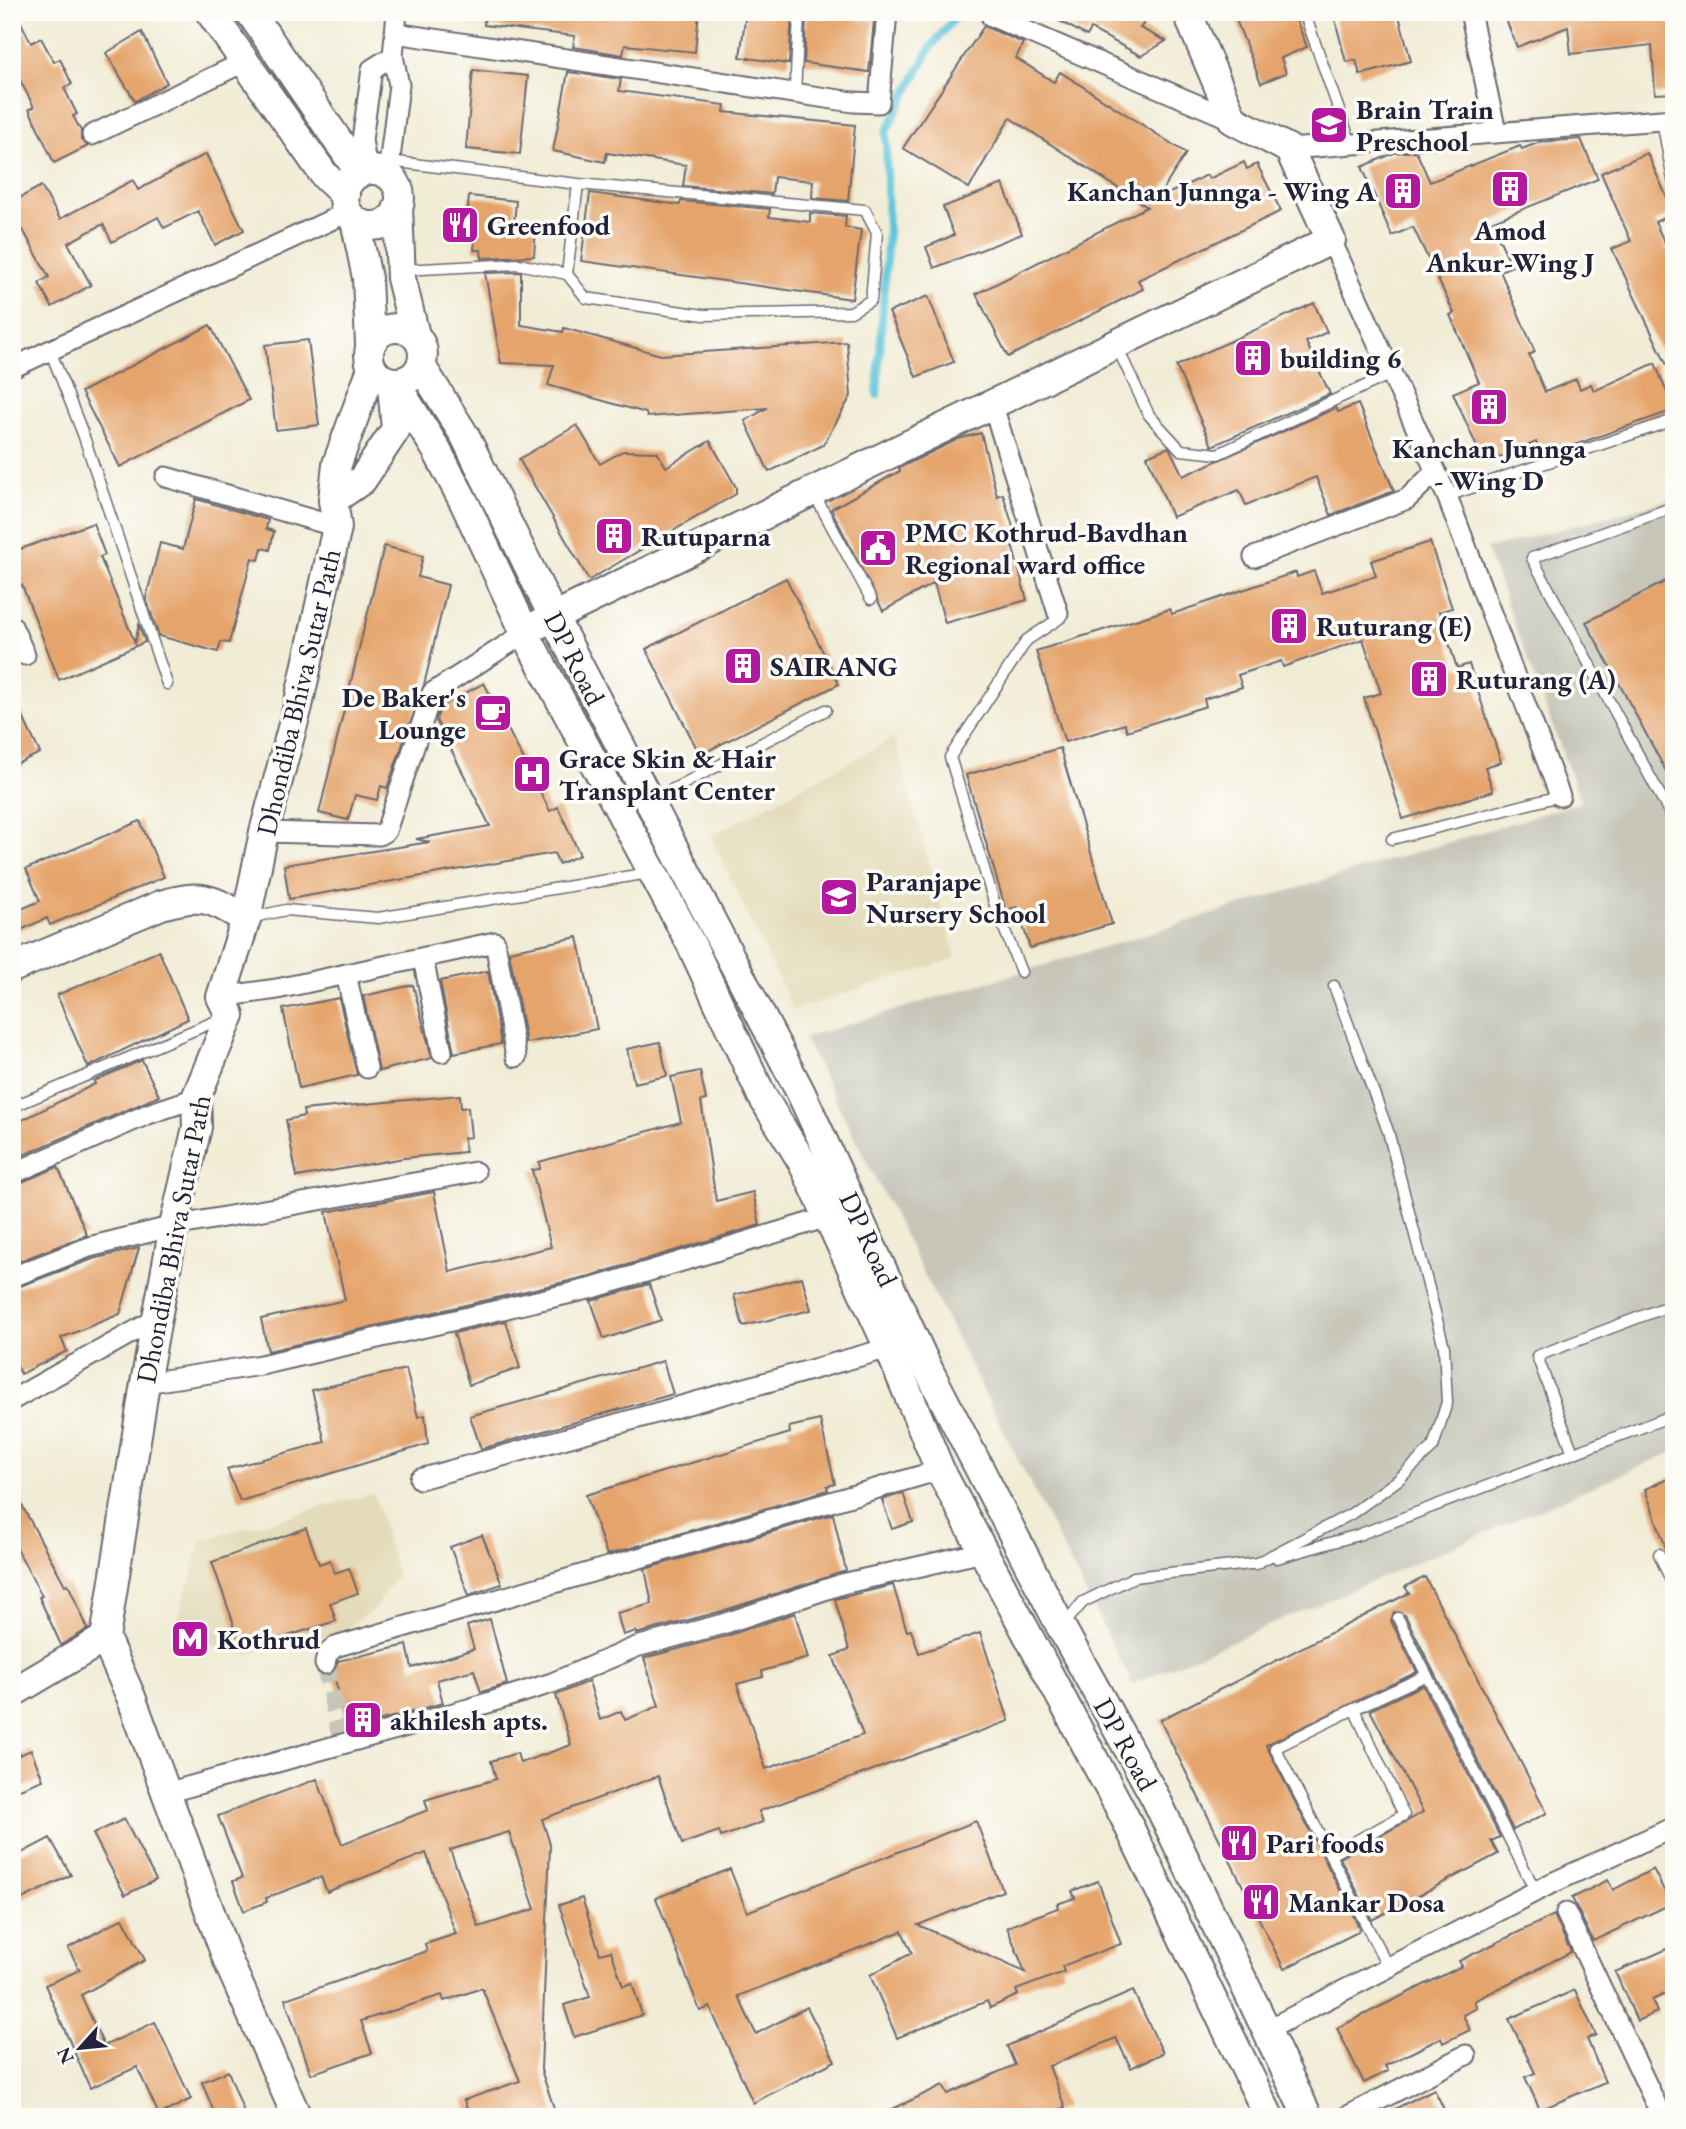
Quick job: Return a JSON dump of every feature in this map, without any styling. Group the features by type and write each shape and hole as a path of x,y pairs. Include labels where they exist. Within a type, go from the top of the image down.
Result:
{"main road":[{"path":"210,12 325,176 364,186 398,189 401,270 415,335 423,355 421,366 415,375 382,369"},
{"path":"250,12 364,186 366,278 382,369"},
{"path":"525,633 553,616 1331,240 1289,149 1233,120 1187,12"},
{"path":"364,186 363,224 380,225 395,215 398,207"},
{"path":"335,513 362,480 396,429 376,335 396,327 415,335"},
{"name":"DP Road","path":"421,366 465,436 553,616 801,1093 927,1367 1061,1627 1155,1797 1308,2117"},
{"name":"Dhondiba Bhiva Sutar Path","path":"105,1638 145,1383 174,1226 197,1127 196,1098 226,1006 264,832 298,706 335,513 337,464 382,369"},
{"name":"DP Road","path":"382,369 436,449 466,505 525,633 691,944 762,1096 803,1163 889,1348 940,1470 1123,1814 1265,2116"},
{"path":"12,968 162,905 186,898 212,899 246,919"},
{"path":"12,1693 105,1638 131,1697 228,1961 298,2117"}],"street":[{"path":"12,368 364,186 399,85 393,56 397,12"},
{"path":"395,33 795,93 879,103 887,12"},
{"path":"1470,12 1496,132"},
{"path":"991,16 1233,120"},
{"path":"364,186 362,140 372,69 393,56"},
{"path":"92,135 244,62"},
{"path":"1289,149 1668,119"},
{"path":"1331,240 1447,496 1560,796"},
{"path":"992,403 1058,613"},
{"path":"1254,557 1407,499 1435,472"},
{"path":"166,477 335,513"},
{"path":"12,626 25,655"},
{"path":"264,832 379,835 386,831 432,693 525,633"},
{"path":"226,1006 277,989 495,942 516,1057"},
{"path":"423,958 442,1052"},
{"path":"346,974 367,1068"},
{"path":"12,1174 148,1114 196,1098"},
{"path":"12,1277 89,1247 174,1226 475,1172"},
{"path":"145,1383 261,1365 593,1288 828,1217"},
{"path":"12,1399 158,1318"},
{"path":"420,1479 889,1348"},
{"path":"325,1664 327,1654 335,1647 940,1470"},
{"path":"166,1793 552,1683 636,1647 723,1624 842,1584 983,1552"},
{"path":"1267,2030 1536,1892 1674,1827"},
{"path":"1566,1913 1662,2117"},
{"path":"1346,2117 1465,2055"}],"lane":[{"path":"1304,12 1351,144"},
{"path":"795,93 799,16"},
{"path":"1668,119 1674,186"},
{"path":"567,275 578,184"},
{"path":"364,186 578,184 865,210 877,233 871,300 851,312 704,315 586,298 567,275 519,264 401,270"},
{"path":"1115,344 1149,415 1181,450 1193,452 1218,454 1391,374"},
{"path":"50,349 83,434 167,684"},
{"path":"1447,496 1674,420"},
{"path":"812,490 871,599"},
{"path":"1674,507 1532,558 1674,821"},
{"path":"1021,972 995,905 950,757 1027,640 1060,618 1058,613"},
{"path":"649,801 826,710"},
{"path":"1392,839 1560,796"},
{"path":"246,919 286,910 378,918 653,872"},
{"path":"1255,1564 1351,1514 1398,1480 1433,1447 1447,1402 1444,1347 1388,1131 1334,986"},
{"path":"12,1108 226,1006"},
{"path":"1573,1453 1537,1356 1674,1304"},
{"path":"1061,1627 1083,1602 1134,1577 1191,1568 1255,1564 1358,1535 1674,1415"},
{"path":"1659,1554 1674,1587"},
{"path":"1398,1618 1536,1892"},
{"path":"1388,1968 1275,1748 1427,1675"},
{"path":"1330,1855 1404,1815 1354,1709"},
{"path":"1674,1763 1674,1774"}],"shaded area":[{"path":"1674,499 1674,1452 1132,1684 804,1038 1581,802 1486,549"},
{"name":"Paranjape Nursery School","path":"894,738 956,958 793,1010 710,836"},
{"path":"374,1493 397,1575 375,1608 338,1635 243,1655 173,1633 202,1540"}],"building":[{"path":"12,12 16,12 31,43 41,38 54,62 60,59 72,84 64,88 77,114 73,116 81,131 81,140 88,146 54,163 29,109 34,107 12,65"},
{"path":"485,12 699,12 695,52 625,45 623,55 573,47 575,36 484,25"},
{"path":"746,12 792,14 789,64 740,57"},
{"path":"1043,12 1127,12 1145,22 1140,28 1166,41 1141,56 1091,29 1087,36"},
{"path":"1233,12 1293,12 1307,47 1281,58 1286,73 1261,83"},
{"path":"1333,12 1398,12 1411,61 1360,75 1356,60 1346,62"},
{"path":"1503,12 1674,12 1674,93 1655,94 1652,45 1571,54 1568,27 1517,47"},
{"path":"824,14 874,21 869,72 804,63 806,16 823,18"},
{"path":"984,26 1023,43 1016,58 1054,82 1060,72 1186,153 1157,199 1207,175 1209,179 1244,162 1247,169 1257,164 1281,211 1138,280 1143,289 1008,357 976,294 1147,207 1010,118 969,188 903,148"},
{"path":"142,32 167,83 135,101 106,53"},
{"path":"473,70 528,76 520,154 466,149"},
{"path":"568,72 621,79 619,91 725,105 724,112 855,125 848,201 812,198 813,181 774,177 772,194 683,186 686,165 607,153 605,162 553,151"},
{"path":"1581,139 1598,179 1491,222 1512,266 1500,271 1535,352 1529,355 1545,392 1576,379 1580,389 1591,384 1594,391 1655,363 1674,410 1557,451 1554,445 1540,452 1536,442 1494,460 1490,450 1480,454 1453,393 1479,382 1450,315 1454,313 1413,227 1392,236 1362,167 1394,153 1416,151 1430,182 1520,146 1522,149 1540,142"},
{"path":"1647,153 1674,213 1655,222 1674,263 1674,380 1612,249 1631,241 1601,173"},
{"path":"206,154 244,230 215,245 198,211 164,228 158,217 112,242 103,224 68,243 91,285 52,307 39,283 49,277 23,230 12,237 12,202 41,186 60,219 133,180 138,190"},
{"path":"1003,184 1022,234 934,268 926,247 954,235 943,207"},
{"path":"590,193 680,205 681,201 770,209 769,217 810,222 810,213 846,216 845,227 861,230 852,299 581,261"},
{"path":"469,196 516,201 514,225 536,229 534,256 482,258 481,250 474,250 476,229 466,228"},
{"path":"521,272 521,325 563,332 564,328 661,355 847,342 851,396 823,445 769,472 745,421 767,408 647,417 646,413 548,385 554,365 501,363 485,273"},
{"path":"928,296 954,362 916,377 889,312"},
{"name":"building 6","path":"1314,303 1327,332 1306,342 1330,394 1212,446 1176,366"},
{"path":"210,325 249,400 120,467 81,392"},
{"path":"308,340 319,425 276,430 265,345"},
{"path":"1358,404 1394,491 1331,515 1316,477 1246,505 1239,490 1172,517 1147,456 1169,447 1183,476 1336,408 1338,412"},
{"name":"Rutuparna","path":"577,425 600,464 623,451 657,452 666,467 710,441 736,487 736,494 589,580 519,459"},
{"path":"981,433 997,496 1003,494 1018,543 1012,545 1027,600 945,623 934,583 883,611 831,509 900,471 899,468 958,439"},
{"path":"196,499 268,520 266,529 274,531 270,550 262,548 259,560 252,558 229,643 221,642 218,652 159,636 146,598 160,543 183,549"},
{"path":"93,523 105,555 100,557 135,643 139,625 145,642 59,680 22,585 17,587 12,574 12,552"},
{"path":"1430,542 1452,608 1439,612 1457,668 1469,664 1501,762 1485,767 1493,791 1403,819 1364,698 1381,693 1363,639 1283,667 1281,661 1238,675 1242,687 1204,699 1206,706 1127,731 1125,724 1065,742 1036,651 1170,609 1172,614 1296,572 1297,577 1314,571 1322,593 1376,576 1371,561"},
{"path":"384,546 423,556 418,577 448,585 424,685 387,788 381,786 377,800 355,795 348,820 319,813"},
{"path":"1674,577 1674,786 1586,622"},
{"name":"SAIRANG","path":"786,578 839,684 700,755 646,649"},
{"path":"484,683 550,811 558,807 580,855 559,864 554,853 289,899 284,865 430,842 416,839 490,826 436,720 441,706"},
{"path":"12,694 40,753 12,766"},
{"path":"1060,748 1112,924 1030,948 1017,907 1006,910 966,775"},
{"path":"140,821 164,877 50,925 47,918 12,934 12,913 40,901 26,869"},
{"path":"578,937 597,1029 526,1043 509,951"},
{"path":"159,951 188,1019 88,1067 57,995"},
{"path":"488,971 501,1044 454,1053 440,981"},
{"path":"413,985 432,1058 379,1071 363,996"},
{"path":"339,998 357,1075 299,1088 283,1009"},
{"path":"660,1042 667,1076 634,1083 627,1049"},
{"path":"142,1060 159,1096 12,1160 12,1125 95,1084 94,1081"},
{"path":"700,1071 706,1100 701,1101 716,1201 753,1192 760,1225 590,1276 268,1351 261,1319 345,1300 326,1212 434,1192 450,1272 551,1247 532,1170 540,1169 539,1162 681,1122 671,1077"},
{"path":"460,1095 461,1108 468,1107 471,1137 464,1138 465,1152 404,1158 297,1177 286,1120 304,1116 303,1110"},
{"path":"58,1167 87,1235 12,1264 12,1186"},
{"path":"139,1248 120,1314 61,1338 67,1351 21,1374 12,1357 12,1289 93,1259"},
{"path":"802,1277 811,1310 743,1326 734,1295"},
{"path":"649,1284 661,1320 604,1339 591,1301"},
{"path":"506,1321 520,1368 469,1385 454,1333"},
{"path":"663,1361 673,1394 481,1449 470,1416"},
{"path":"406,1369 418,1417 425,1415 428,1444 240,1501 227,1469 325,1442 312,1390"},
{"path":"820,1420 835,1484 827,1486 828,1490 607,1555 586,1495 790,1433 789,1427"},
{"path":"1674,1476 1674,1565 1672,1565 1645,1489"},
{"path":"12,1487 65,1585 68,1584 88,1629 61,1645 39,1597 42,1596 12,1540"},
{"path":"903,1493 913,1522 892,1529 882,1500"},
{"path":"833,1514 846,1571 719,1612 623,1635 617,1613 652,1604 645,1569"},
{"path":"306,1528 319,1564 330,1560 335,1573 349,1568 358,1593 330,1603 336,1621 262,1644 233,1643 233,1622 212,1562"},
{"path":"482,1535 502,1584 469,1595 450,1547"},
{"path":"1425,1577 1547,1813 1513,1830 1405,1615 1394,1612 1391,1621 1417,1672 1266,1745 1359,1927 1358,1932 1284,1969 1160,1720 1409,1593 1405,1587"},
{"path":"893,1585 907,1631 911,1630 919,1653 980,1633 1009,1721 759,1811 763,1822 721,1837 719,1831 682,1844 658,1776 542,1819 550,1844 541,2070 555,2111 538,2117 470,2117 464,2100 520,2081 482,1988 444,2001 442,1995 361,2021 372,2053 311,2074 285,1999 427,1951 425,1944 456,1934 426,1853 327,1892 321,1877 266,1898 267,1902 244,1911 233,1881 242,1878 218,1816 317,1779 342,1844 428,1810 425,1800 496,1779 491,1761 517,1753 520,1763 571,1745 556,1695 589,1681 600,1720 621,1711 625,1720 659,1706 644,1658 727,1636 795,1613 808,1658 762,1671 763,1677 737,1684 766,1769 863,1735 833,1656 849,1650 835,1599","holes":["509,1832 535,1909 479,1927 450,1850"]},
{"path":"490,1619 507,1684 481,1692 474,1670 437,1680 443,1703 349,1729 333,1673 338,1661 407,1645 412,1668 474,1649 467,1626"},
{"path":"1423,1685 1500,1837 1491,1841 1498,1854 1372,1920 1340,1858 1423,1812 1370,1710"},
{"path":"31,1750 43,1780 12,1792 12,1758"},
{"path":"124,1819 156,1880 125,1895 93,1834"},
{"path":"976,1821 1003,1891 918,1925 1025,1972 1007,1927 1058,1908 1057,1904 1075,1898 1072,1891 1098,1881 1121,1944 1062,1966 1064,1972 1016,1990 1018,1995 990,2008 987,2001 897,2038 870,1975 912,1953 902,1931 738,1996 756,2034 807,2007 835,2061 753,2103 710,2007 700,2011 656,1898 730,1869 747,1912"},
{"path":"50,1838 71,1875 12,1904 12,1858"},
{"path":"1653,1869 1671,1904 1593,1941 1572,1898 1608,1880 1613,1890"},
{"path":"582,1898 600,1954 611,1951 623,1986 632,1983 642,2015 574,2037 564,2005 590,1997 559,1905"},
{"path":"1554,1915 1571,1952 1474,2001 1477,2008 1463,2015 1470,2030 1443,2043 1441,2038 1385,2066 1388,2071 1364,2083 1337,2028 1462,1966 1459,1961"},
{"path":"123,1918 145,1960 81,1995 104,2046 155,2022 191,2099 159,2115 137,2067 90,2088 45,1985 80,1970 68,1948"},
{"path":"1674,1946 1674,1990 1652,2000 1657,2012 1637,2021 1615,1972"},
{"path":"1575,1990 1596,2035 1587,2039 1605,2082 1540,2110 1525,2077 1535,2073 1509,2019"},
{"path":"1133,1991 1163,2053 1131,2068 1116,2038 1049,2066 1065,2107 1042,2117 876,2117 943,2085 948,2094 1015,2065 1007,2046"},
{"path":"228,2071 246,2117 216,2117 202,2082"},
{"path":"1434,2089 1448,2117 1379,2117"}],"waterway":[{"path":"877,395 888,232 886,132 931,47 959,12"}],"tunnel":[{"path":"325,1664 343,1745"}],"place":[{"name":"Brain Train Preschool","path":"1329,125"},
{"name":"Amod Ankur-Wing J","path":"1510,189"},
{"name":"Kanchan Junnga - Wing A","path":"1403,191"},
{"name":"Greenfood","path":"460,225"},
{"name":"building 6","path":"1253,358"},
{"name":"Kanchan Junnga - Wing D","path":"1489,407"},
{"name":"Rutuparna","path":"614,536"},
{"name":"PMC Kothrud-Bavdhan Regional ward office","path":"878,548"},
{"name":"Ruturang (E)","path":"1289,626"},
{"name":"SAIRANG","path":"743,666"},
{"name":"Ruturang (A)","path":"1429,679"},
{"name":"De Baker's Lounge","path":"493,713"},
{"name":"Grace Skin & Hair Transplant Center","path":"532,774"},
{"name":"Paranjape Nursery School","path":"839,897"},
{"name":"Kothrud","path":"190,1639"},
{"name":"akhilesh apts.","path":"363,1720"},
{"name":"Pari foods","path":"1239,1843"},
{"name":"Mankar Dosa","path":"1261,1902"}]}
